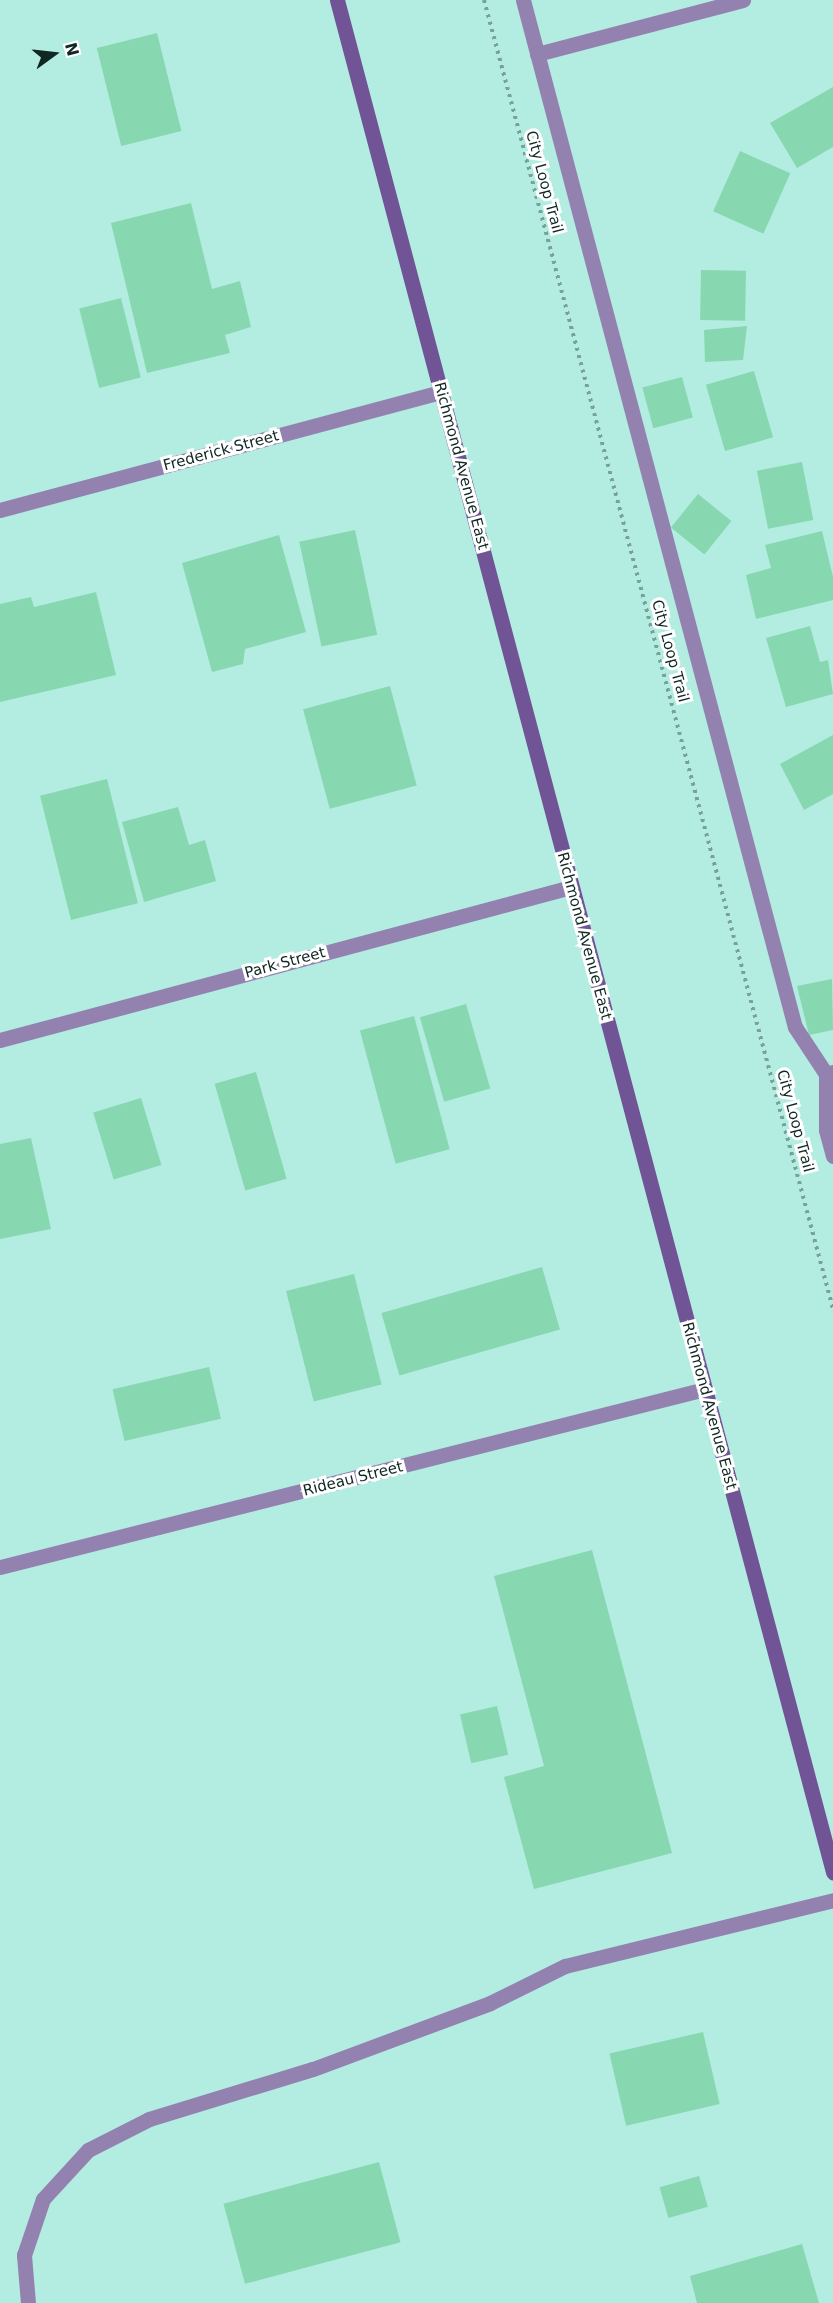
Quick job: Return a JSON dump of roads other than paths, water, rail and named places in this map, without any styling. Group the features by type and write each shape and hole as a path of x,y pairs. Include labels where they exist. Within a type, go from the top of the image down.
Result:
{"main road":[{"name":"Richmond Avenue East","path":"337,0 833,1872"}],"street":[{"path":"523,0 795,1027 829,1073 826,1130 833,1156"},
{"path":"537,54 743,0"},
{"name":"Frederick Street","path":"0,510 441,392"},
{"name":"Park Street","path":"0,1040 571,887"},
{"name":"Rideau Street","path":"0,1567 705,1389"},
{"path":"28,2303 24,2255 43,2199 88,2150 149,2119 314,2069 490,2003 565,1966 776,1916 833,1899"}]}
